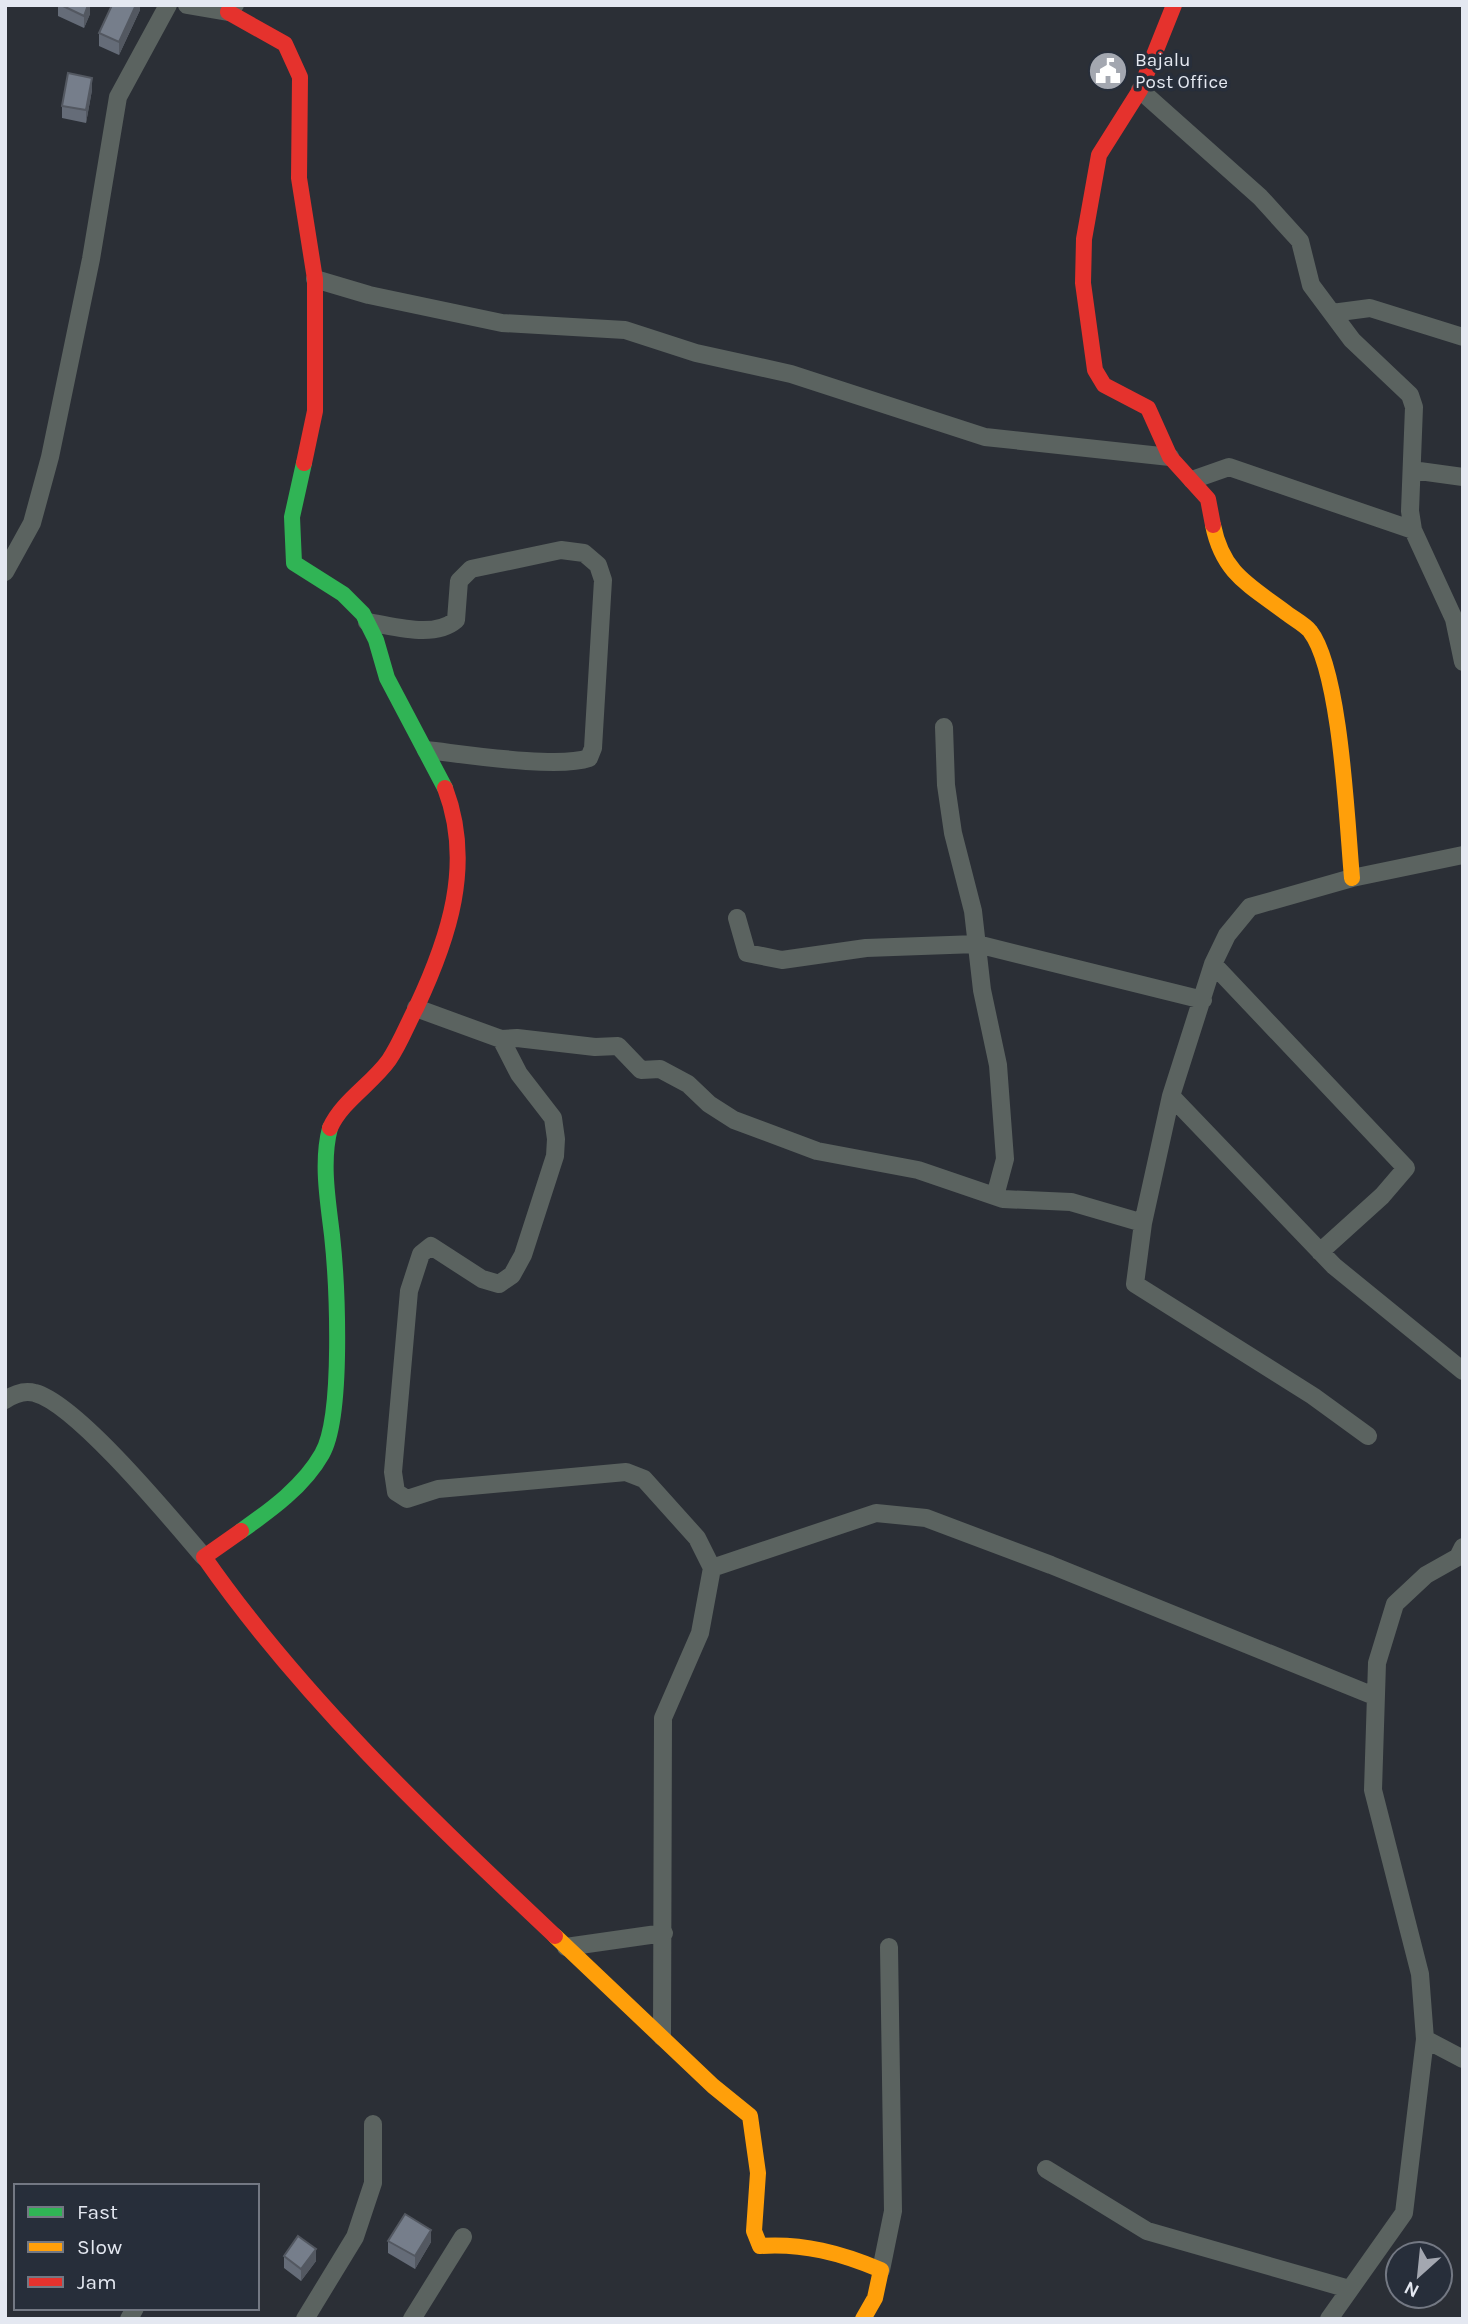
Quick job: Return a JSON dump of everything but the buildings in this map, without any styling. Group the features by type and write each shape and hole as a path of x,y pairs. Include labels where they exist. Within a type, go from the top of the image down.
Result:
{"street":[{"path":"5,572 32,523 50,457 91,259 118,97 168,5"},
{"path":"187,5 232,9 285,44 300,78 299,178 315,279 315,411 292,517 294,564 334,587 361,611 375,637 384,674 448,796 458,837 458,890 439,958 390,1060 330,1126 325,1176 333,1255 337,1348 330,1428 323,1454 304,1477 246,1529 204,1557"},
{"path":"1174,5 1140,90 1099,155 1084,239 1083,283 1094,370 1112,390 1147,408 1161,432 1170,457 1208,499 1217,546 1229,569 1310,631 1322,655 1338,721 1352,878"},
{"path":"1140,90 1260,197 1300,241 1311,285 1352,340 1402,384 1410,395 1414,407 1413,530 1454,620 1463,662"},
{"path":"315,279 369,295 502,323 625,330 696,353 816,381 985,437 1170,457"},
{"path":"1332,313 1370,308 1463,337"},
{"path":"1192,480 1229,467 1413,530"},
{"path":"1412,470 1463,477"},
{"path":"367,622 431,629 448,627 456,620 459,581 471,569 561,550 584,553 598,565 603,580 593,748 589,758 579,761 552,761 426,750"},
{"path":"944,727 946,785 976,944 1003,1116 1005,1159 995,1196"},
{"path":"1368,1436 1313,1396 1135,1284 1143,1223 1171,1096 1213,964 1227,935 1250,907 1352,878 1463,855"},
{"path":"737,918 747,953 782,960 866,948 976,944 1203,1000"},
{"path":"1213,964 1406,1168 1382,1196 1320,1252"},
{"path":"416,1008 501,1039 517,1038 595,1047 618,1046 641,1070 660,1069 688,1084 709,1104 734,1120 817,1151 918,1170 995,1196 1028,1201 1071,1202 1143,1223"},
{"path":"501,1039 519,1074 553,1118 555,1156 535,1222 512,1275 499,1284 482,1279 430,1246 421,1254 409,1291 393,1472 397,1492 407,1499 438,1489 626,1472 644,1479 697,1538 712,1568 700,1633 663,1718 664,1933 660,1973 662,2037"},
{"path":"1171,1096 1320,1252 1463,1371"},
{"path":"5,1400 22,1392 34,1392 48,1398 86,1429 150,1494 204,1557 250,1623 418,1807 662,2037 750,2116 758,2173 754,2231 760,2246 791,2242 849,2255 881,2270"},
{"path":"712,1568 876,1513 926,1518 1051,1565 1374,1696"},
{"path":"1329,2319 1404,2213 1425,2039 1420,1974 1373,1790 1377,1663 1395,1604 1426,1574 1458,1557 1463,1547"},
{"path":"566,1947 664,1933"},
{"path":"863,2319 874,2298 893,2211 889,1947"},
{"path":"1425,2039 1463,2059"},
{"path":"305,2319 355,2237 373,2183 373,2124"},
{"path":"1046,2169 1147,2231 1349,2289"},
{"path":"412,2319 463,2237"}],"traffic: fast":[{"path":"304,463 292,517 294,563 343,594 363,614 376,640 387,678 445,788"},
{"path":"241,1531 275,1506 306,1477 322,1454 329,1436 334,1410 337,1348 334,1256 326,1168 330,1128"}],"traffic: slow":[{"path":"1213,525 1231,568 1251,587 1308,629 1320,651 1336,712 1352,878"},
{"path":"555,1936 713,2086 750,2116 758,2173 754,2231 760,2246 822,2250 881,2270 875,2298 863,2319"}],"traffic: jam":[{"path":"1174,5 1140,90 1099,155 1084,239 1083,283 1095,370 1104,385 1148,408 1170,457 1208,499 1213,525"},
{"path":"228,12 285,44 300,77 299,178 315,279 315,411 304,463"},
{"path":"330,1128 342,1109 382,1069 393,1054 439,955 454,900 457,873 453,816 445,788"},
{"path":"241,1531 204,1557 242,1609 283,1660 370,1756 555,1936"}],"place":[{"name":"Bajalu Post Office","path":"1108,71"}]}
